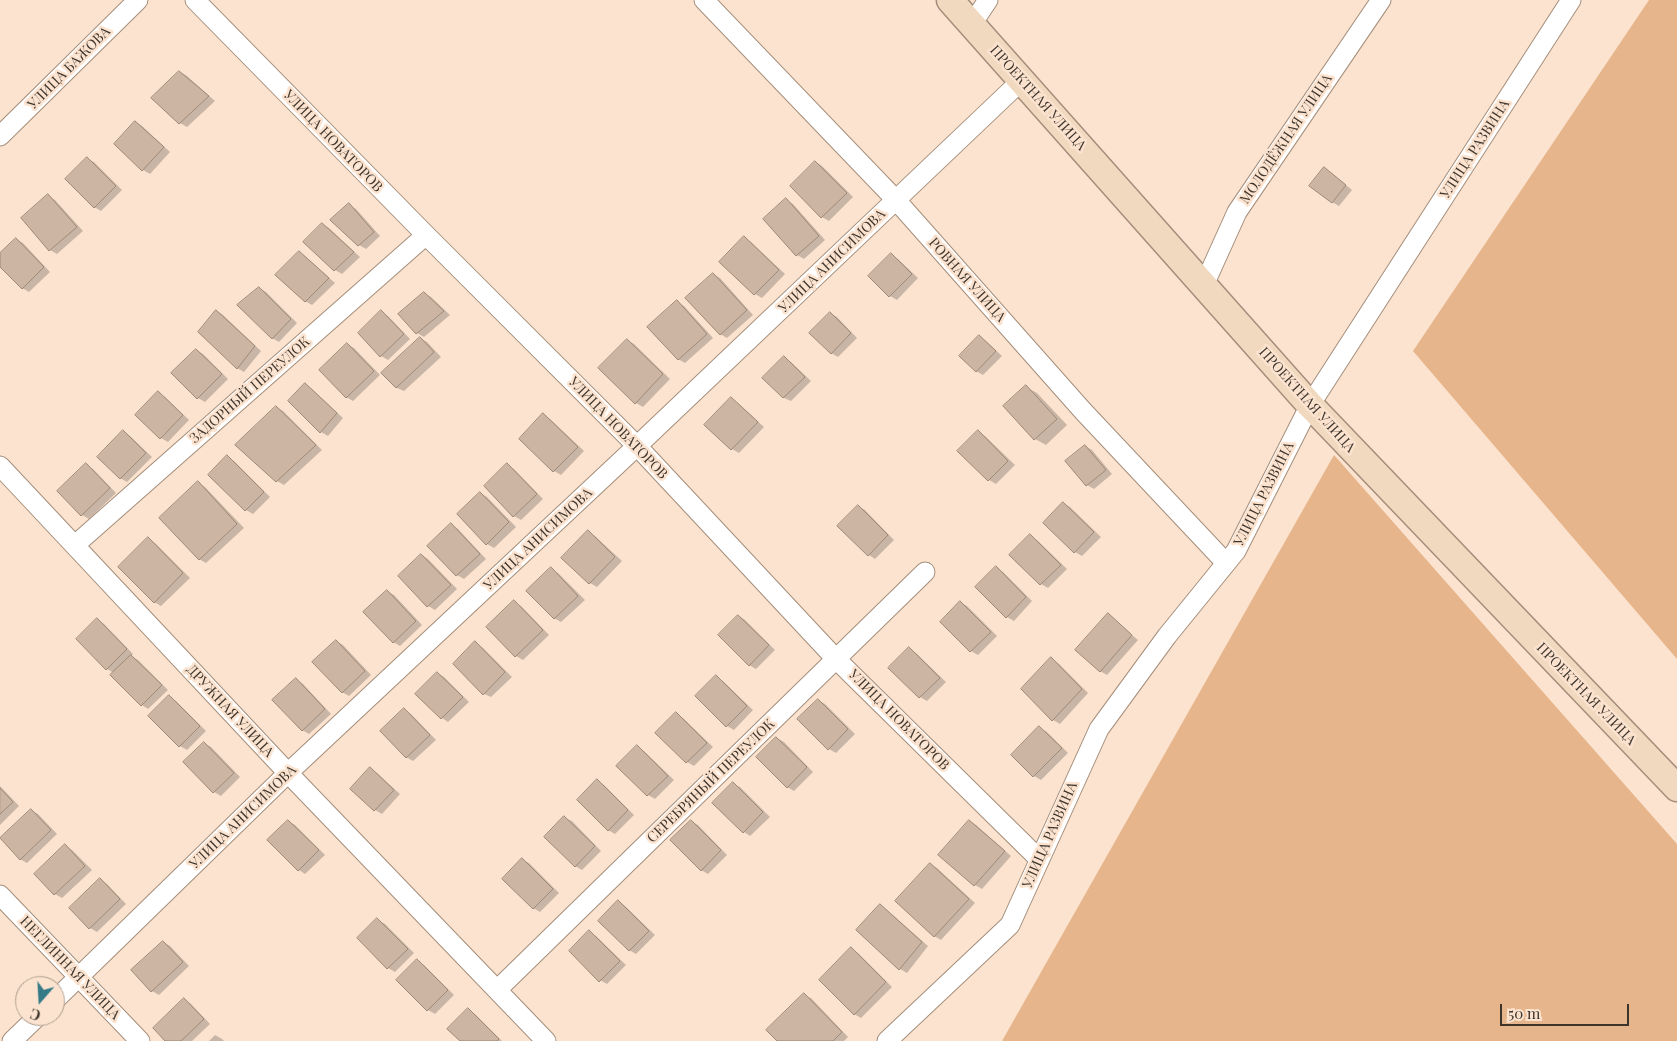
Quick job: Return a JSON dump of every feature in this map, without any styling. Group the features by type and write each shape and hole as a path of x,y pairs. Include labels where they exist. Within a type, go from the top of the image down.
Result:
{"street":[{"name":"УЛИЦА БАЖОВА","path":"0,136 138,0"},
{"name":"УЛИЦА НОВАТОРОВ","path":"195,0 637,446 836,659 1039,859"},
{"name":"РОВНАЯ УЛИЦА","path":"704,0 896,200 1083,411 1226,563"},
{"name":"ПРОЕКТНАЯ УЛИЦА","path":"950,0 1310,405 1677,788"},
{"path":"972,24 988,0"},
{"name":"МОЛОДЁЖНАЯ УЛИЦА","path":"1204,285 1237,212 1381,0"},
{"name":"УЛИЦА РАЗВИНА","path":"887,1041 1010,925 1099,729 1167,636 1236,550 1310,405 1571,0"},
{"name":"УЛИЦА АНИСИМОВА","path":"65,990 288,773 637,446 1022,80"},
{"name":"ЗАДОРНЫЙ ПЕРЕУЛОК","path":"75,544 426,235"},
{"name":"ДРУЖНАЯ УЛИЦА","path":"0,466 288,773 546,1041"},
{"name":"СЕРЕБРЯНЫЙ ПЕРЕУЛОК","path":"497,990 925,572"},
{"name":"НЕГЛИННАЯ УЛИЦА","path":"0,895 80,976 140,1041"},
{"path":"12,1041 28,1026"}],"shaded area":[{"path":"1649,0 1677,0 1677,659 1413,351"},
{"path":"1334,455 1677,844 1677,1041 1002,1041"}],"building":[{"path":"179,71 209,96 179,124 151,98"},
{"path":"135,121 164,147 142,171 114,144"},
{"path":"87,157 116,186 94,208 65,179"},
{"path":"815,161 847,193 821,218 790,186"},
{"path":"1324,167 1346,185 1332,203 1309,186"},
{"path":"48,194 77,227 49,251 21,218"},
{"path":"786,198 819,236 796,256 763,219"},
{"path":"349,203 374,232 358,246 330,220"},
{"path":"322,223 354,252 334,271 303,242"},
{"path":"744,236 779,270 754,295 719,262"},
{"path":"16,238 44,267 22,289 0,267 0,253"},
{"path":"299,251 329,278 305,302 275,275"},
{"path":"891,253 912,274 889,297 868,276"},
{"path":"713,273 747,310 720,335 685,298"},
{"path":"259,287 291,319 272,339 237,305"},
{"path":"424,292 444,311 416,334 398,314"},
{"path":"677,300 707,334 678,360 647,327"},
{"path":"216,310 255,346 237,369 198,332"},
{"path":"381,310 404,334 380,357 358,333"},
{"path":"830,312 851,333 831,354 809,333"},
{"path":"979,335 996,351 976,372 959,356"},
{"path":"420,337 434,352 396,388 381,373"},
{"path":"627,339 663,374 635,404 598,368"},
{"path":"347,343 374,371 346,398 319,370"},
{"path":"196,349 222,374 197,399 171,373"},
{"path":"784,356 805,377 783,398 762,378"},
{"path":"305,383 337,413 320,433 288,401"},
{"path":"1026,385 1057,419 1034,440 1003,406"},
{"path":"158,391 183,415 160,439 135,415"},
{"path":"731,397 758,422 731,450 704,425"},
{"path":"276,406 316,445 276,482 235,445"},
{"path":"543,413 578,447 553,472 519,439"},
{"path":"123,430 146,453 120,479 97,457"},
{"path":"978,430 1008,461 988,481 957,451"},
{"path":"1085,445 1106,470 1086,486 1065,461"},
{"path":"227,455 264,492 245,511 208,475"},
{"path":"86,463 110,488 81,516 57,491"},
{"path":"507,463 537,494 513,517 484,486"},
{"path":"198,481 237,524 199,560 159,518"},
{"path":"480,492 509,522 486,545 457,514"},
{"path":"1063,502 1094,532 1074,553 1043,523"},
{"path":"858,505 888,535 868,556 837,526"},
{"path":"451,523 480,554 456,576 427,546"},
{"path":"588,530 615,557 589,584 561,558"},
{"path":"1030,534 1061,565 1040,585 1009,555"},
{"path":"148,537 183,573 154,603 118,567"},
{"path":"421,554 451,585 427,607 398,576"},
{"path":"996,566 1026,597 1006,618 975,587"},
{"path":"551,567 578,596 554,619 526,591"},
{"path":"387,590 416,621 393,643 363,612"},
{"path":"514,600 543,630 515,657 486,627"},
{"path":"960,601 991,632 970,652 940,622"},
{"path":"1108,613 1132,635 1100,672 1075,650"},
{"path":"738,615 769,645 749,666 718,635"},
{"path":"97,618 127,649 106,670 76,639"},
{"path":"336,640 365,671 342,693 312,662"},
{"path":"475,641 505,672 483,695 453,664"},
{"path":"909,647 940,678 919,698 888,668"},
{"path":"131,655 162,685 141,706 110,675"},
{"path":"1051,657 1082,689 1052,721 1021,689"},
{"path":"437,672 463,697 441,719 415,694"},
{"path":"716,675 747,706 726,727 695,696"},
{"path":"296,678 325,709 302,731 272,700"},
{"path":"169,695 200,726 179,747 148,716"},
{"path":"818,699 848,729 828,750 797,719"},
{"path":"404,708 430,735 406,758 380,731"},
{"path":"676,712 707,743 686,763 655,733"},
{"path":"1039,726 1062,748 1033,777 1011,755"},
{"path":"776,737 807,767 787,788 756,757"},
{"path":"204,742 234,773 213,793 183,762"},
{"path":"637,745 668,776 647,796 616,766"},
{"path":"370,767 394,790 374,811 350,789"},
{"path":"597,779 628,810 608,831 577,800"},
{"path":"733,782 763,812 743,833 712,803"},
{"path":"0,788 13,802 0,814"},
{"path":"31,809 51,830 20,860 0,838"},
{"path":"564,816 595,846 575,867 544,837"},
{"path":"288,820 319,850 298,871 267,840"},
{"path":"691,820 721,850 701,871 670,840"},
{"path":"969,820 1005,851 974,886 938,855"},
{"path":"65,844 85,866 54,895 34,874"},
{"path":"522,858 553,889 533,909 502,879"},
{"path":"930,863 969,899 934,937 895,901"},
{"path":"100,878 120,899 89,929 69,908"},
{"path":"618,900 649,931 629,951 598,921"},
{"path":"880,904 922,942 899,970 856,930"},
{"path":"377,918 408,949 387,969 357,938"},
{"path":"589,930 620,961 599,982 569,951"},
{"path":"163,941 183,962 151,992 131,970"},
{"path":"851,947 886,982 854,1015 819,980"},
{"path":"417,959 448,990 427,1011 396,980"},
{"path":"804,993 842,1032 833,1041 777,1041 766,1030"},
{"path":"184,998 204,1019 181,1041 165,1041 153,1028"},
{"path":"468,1008 499,1039 497,1041 460,1041 447,1029"}]}
